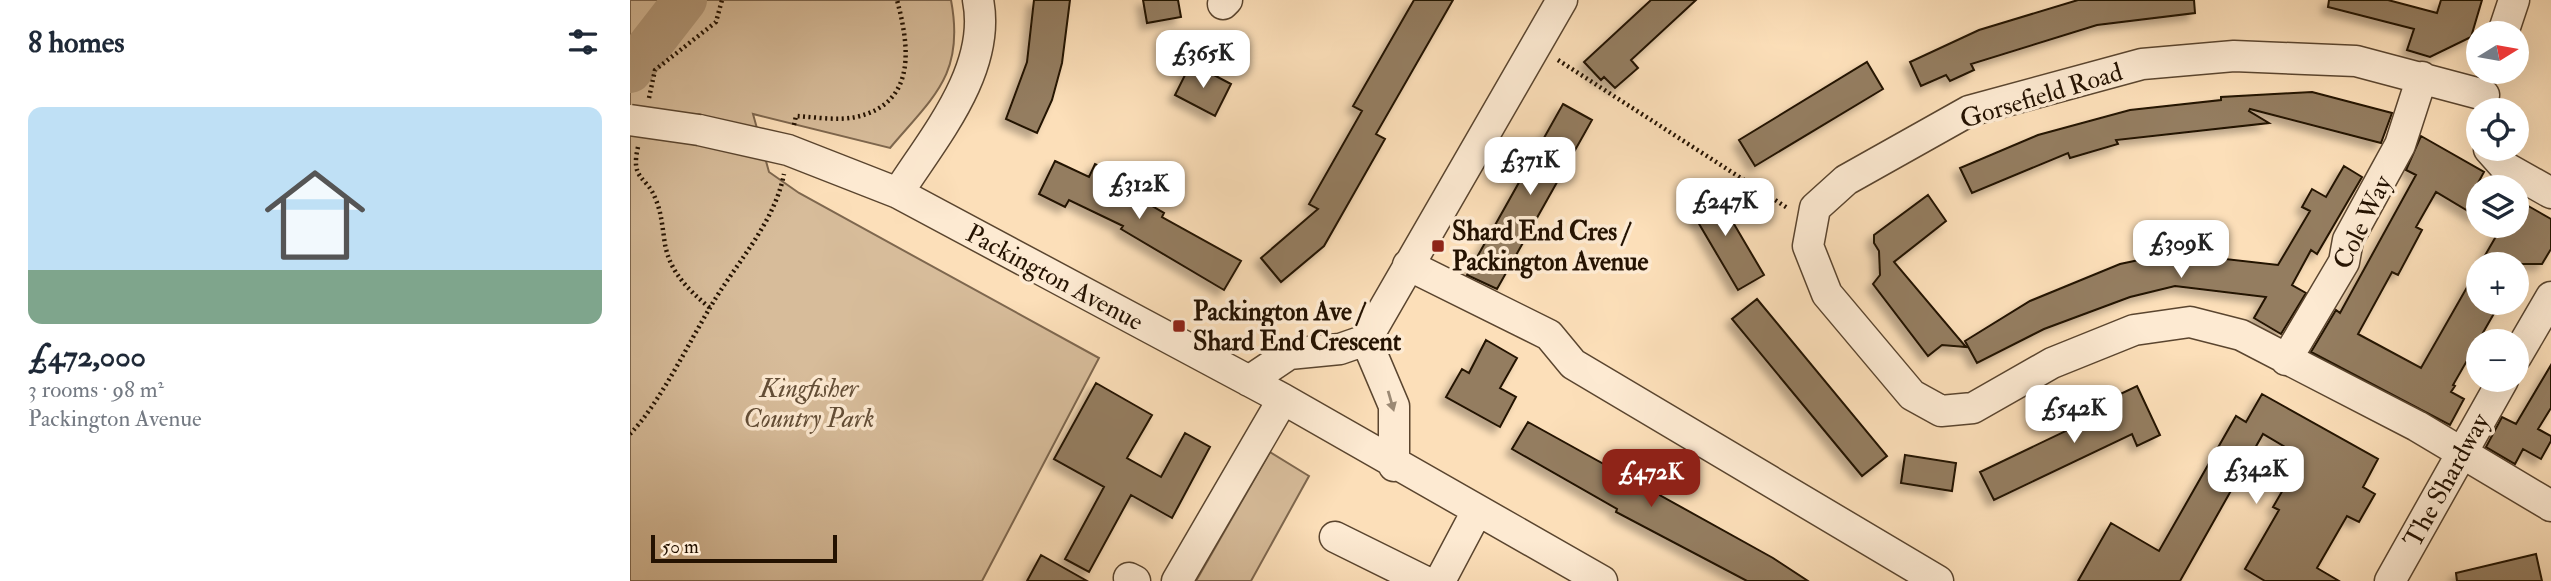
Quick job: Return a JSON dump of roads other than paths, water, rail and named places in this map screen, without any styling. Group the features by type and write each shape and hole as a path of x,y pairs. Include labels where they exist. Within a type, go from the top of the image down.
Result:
{"street":[{"path":"898,193 970,76 982,19 978,0"},
{"path":"1249,382 1289,354 1340,349 1366,340 1534,44 1562,0"},
{"path":"2507,21 2514,0"},
{"name":"Gorsefield Road","path":"2286,360 2241,335 2190,322 2134,330 2052,363 1973,408 1941,411 1912,395 1827,293 1808,246 1815,208 1846,180 1969,111 2143,64 2234,57 2356,61 2485,92"},
{"name":"Cole Way","path":"2286,360 2344,262 2348,240 2400,145 2422,77"},
{"name":"Packington Avenue","path":"630,120 699,130 788,150 898,193 1283,400 1394,466 1601,581"},
{"path":"2502,161 2551,193"},
{"path":"1408,265 1549,335 1573,364 1938,581"},
{"path":"2529,335 2551,297"},
{"path":"1366,340 1394,406 1394,466"},
{"path":"2286,360 2417,426 2551,506"},
{"name":"The Shardway","path":"2390,581 2497,392"},
{"path":"1177,581 1283,400"},
{"path":"1440,581 1477,511"},
{"path":"1335,537 1424,581"}],"waterway":[{"path":"630,71 685,0"}],"place":[{"name":"Shard End Cres / Packington Avenue","path":"1438,246"},
{"name":"Packington Ave / Shard End Crescent","path":"1179,326"}],"park label":[{"name":"Kingfisher Country Park","path":"809,403"}]}
